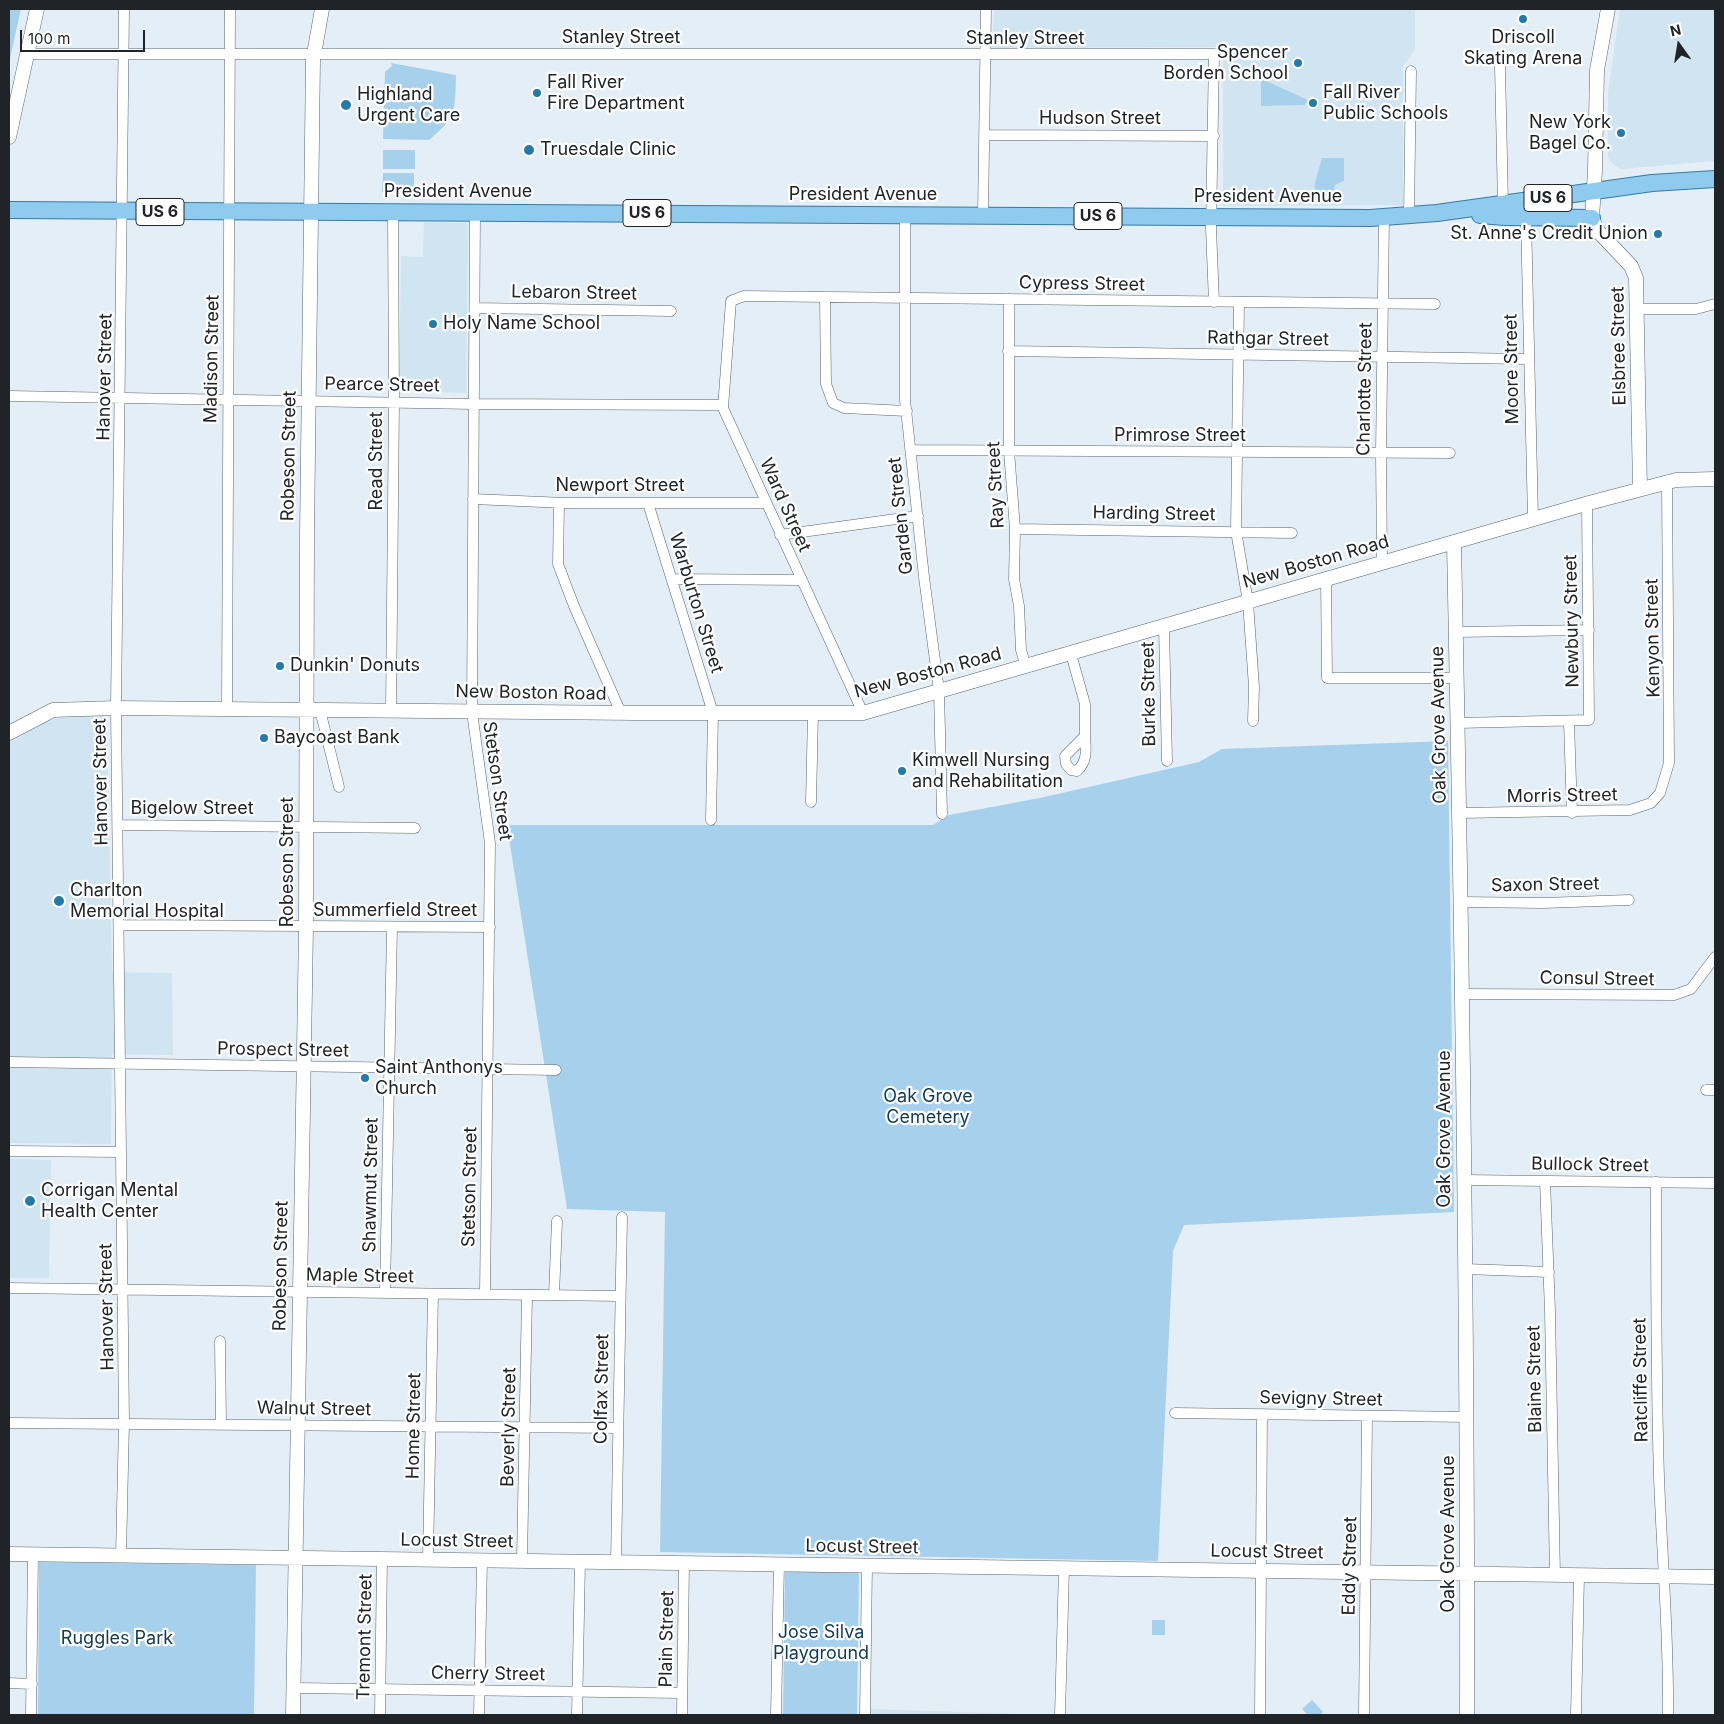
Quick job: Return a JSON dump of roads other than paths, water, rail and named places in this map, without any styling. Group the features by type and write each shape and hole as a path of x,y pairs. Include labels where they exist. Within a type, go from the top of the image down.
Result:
{"main road":[{"name":"President Avenue","path":"9,210 123,212 1384,216 1451,212 1594,191 1659,183 1715,179"},
{"path":"1451,212 1526,218 1592,218"}],"street":[{"path":"9,137 37,9"},
{"name":"Hanover Street","path":"121,1555 124,1422 116,708 124,9"},
{"name":"Madison Street","path":"227,709 230,9"},
{"name":"Robeson Street","path":"293,1715 299,1426 299,1291 304,1065 306,826 314,710 309,400 313,53 322,9"},
{"path":"983,215 986,9"},
{"path":"1592,218 1597,70 1608,9"},
{"name":"Stanley Street","path":"27,54 1214,54 1214,136"},
{"path":"1500,66 1503,205"},
{"path":"1409,215 1411,71"},
{"name":"Hudson Street","path":"985,135 1214,136"},
{"path":"1214,136 1212,216 1214,302"},
{"name":"Read Street","path":"391,711 394,401 393,212"},
{"name":"Stetson Street","path":"475,212 476,308 472,712 489,822 490,927 485,1294"},
{"name":"Garden Street","path":"905,215 907,411 939,691 942,814"},
{"name":"Charlotte Street","path":"1382,562 1381,453 1384,216"},
{"name":"Moore Street","path":"1526,218 1532,519"},
{"name":"Elsbree Street","path":"1592,218 1597,230 1633,270 1637,283 1640,489"},
{"name":"Cypress Street","path":"730,301 740,296 1435,304"},
{"path":"825,297 826,384 832,403 844,408 907,411"},
{"name":"Ray Street","path":"1009,300 1009,450 1015,529 1014,579 1019,606 1018,632 1026,666"},
{"name":"Ward Street","path":"730,301 724,408 780,535 863,713"},
{"path":"1239,302 1240,355 1236,531 1248,602 1254,687 1253,721"},
{"path":"1638,309 1696,309 1715,304"},
{"name":"Lebaron Street","path":"476,308 671,311"},
{"name":"Rathgar Street","path":"1008,351 1528,359"},
{"name":"Pearce Street","path":"9,396 394,401 474,404 722,405 724,408"},
{"name":"Primrose Street","path":"911,450 1450,453"},
{"name":"New Boston Road","path":"9,733 53,710 116,708 472,712 863,713 1587,503 1668,482 1715,479"},
{"name":"Kenyon Street","path":"1660,793 1669,763 1668,482"},
{"name":"Newport Street","path":"473,499 558,503 766,503"},
{"path":"558,503 558,564 574,606 622,713"},
{"name":"Warburton Street","path":"648,503 714,713 711,820"},
{"name":"Newbury Street","path":"1569,722 1589,720 1587,503"},
{"path":"780,535 918,516"},
{"name":"Harding Street","path":"1015,529 1292,533"},
{"name":"Oak Grove Avenue","path":"1454,543 1463,994 1468,1574 1467,1715"},
{"path":"1326,578 1327,678 1458,678"},
{"path":"672,579 801,580"},
{"name":"Burke Street","path":"1164,626 1167,761"},
{"path":"1456,632 1589,630"},
{"path":"1071,654 1085,704 1085,736"},
{"path":"314,710 339,787"},
{"path":"811,802 813,713"},
{"path":"1458,723 1569,722 1572,813"},
{"name":"Morris Street","path":"1460,813 1572,813 1630,810 1651,803 1660,793"},
{"name":"Bigelow Street","path":"118,825 415,828"},
{"name":"Saxon Street","path":"1461,902 1544,903 1629,900"},
{"name":"Summerfield Street","path":"119,926 490,927"},
{"name":"Shawmut Street","path":"385,1293 392,927"},
{"name":"Consul Street","path":"1463,994 1674,995 1691,989 1715,957"},
{"name":"Prospect Street","path":"9,1062 119,1062 206,1066 304,1065 556,1070"},
{"path":"9,1151 121,1152"},
{"name":"Bullock Street","path":"1464,1180 1715,1183"},
{"name":"Blaine Street","path":"1545,1181 1549,1272 1555,1576"},
{"name":"Ratcliffe Street","path":"1656,1182 1656,1346 1662,1576 1668,1642 1668,1715"},
{"name":"Colfax Street","path":"616,1562 622,1217"},
{"path":"554,1295 557,1220"},
{"path":"1465,1269 1549,1272"},
{"name":"Maple Street","path":"9,1288 123,1289 226,1293 299,1291 620,1296"},
{"name":"Home Street","path":"428,1559 433,1294"},
{"name":"Beverly Street","path":"522,1561 528,1295"},
{"path":"220,1340 222,1424"},
{"name":"Sevigny Street","path":"1175,1413 1467,1417"},
{"path":"1260,1715 1262,1414"},
{"name":"Eddy Street","path":"1364,1715 1368,1416"},
{"name":"Walnut Street","path":"9,1423 124,1422 299,1426 618,1428"},
{"name":"Locust Street","path":"9,1554 1715,1577"},
{"path":"31,1715 34,1554"},
{"name":"Tremont Street","path":"380,1715 382,1558"},
{"path":"479,1715 482,1560"},
{"path":"577,1715 580,1562"},
{"name":"Plain Street","path":"682,1715 684,1563"},
{"path":"776,1715 779,1564"},
{"path":"865,1715 867,1565"},
{"path":"1060,1715 1064,1568"},
{"path":"1576,1715 1579,1576"},
{"path":"9,1683 32,1684"},
{"name":"Cherry Street","path":"294,1688 682,1693"}],"place":[{"name":"Driscoll Skating Arena","path":"1523,19"},
{"name":"Spencer Borden School","path":"1298,63"},
{"name":"Fall River Fire Department","path":"537,93"},
{"name":"Fall River Public Schools","path":"1313,103"},
{"name":"Highland Urgent Care","path":"346,105"},
{"name":"New York Bagel Co.","path":"1621,133"},
{"name":"Truesdale Clinic","path":"529,150"},
{"name":"St. Anne's Credit Union","path":"1658,234"},
{"name":"Holy Name School","path":"433,324"},
{"name":"Dunkin' Donuts","path":"280,666"},
{"name":"Baycoast Bank","path":"264,738"},
{"name":"Kimwell Nursing and Rehabilitation","path":"902,771"},
{"name":"Charlton Memorial Hospital","path":"59,901"},
{"name":"Saint Anthonys Church","path":"365,1078"},
{"name":"Corrigan Mental Health Center","path":"30,1201"}],"park label":[{"name":"Oak Grove Cemetery","path":"928,1107"},
{"name":"Ruggles Park","path":"117,1639"},
{"name":"Jose Silva Playground","path":"821,1644"}]}
